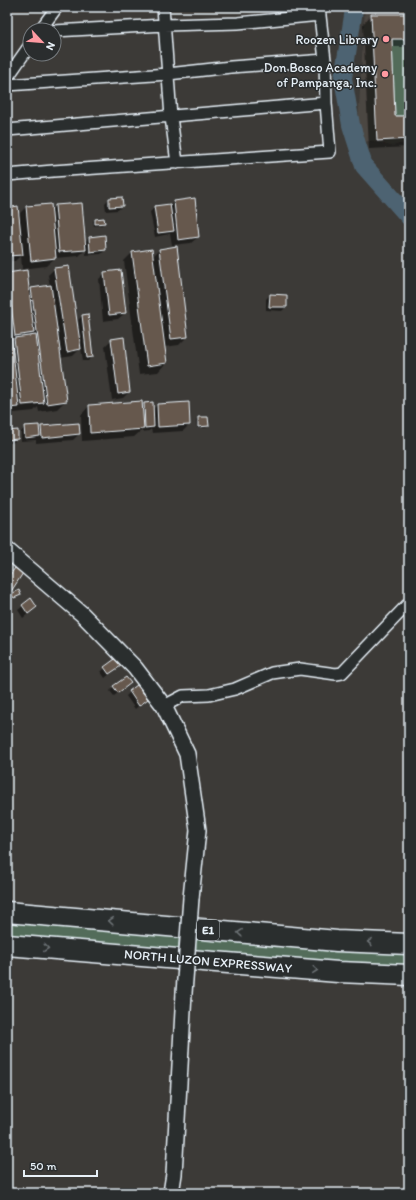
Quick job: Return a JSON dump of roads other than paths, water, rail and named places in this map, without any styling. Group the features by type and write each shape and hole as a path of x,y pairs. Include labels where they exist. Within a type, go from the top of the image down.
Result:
{"highway":[{"name":"E1","path":"7,912 329,940 409,944"},
{"name":"NORTH LUZON EXPRESSWAY","path":"7,945 330,971 409,975"}],"street":[{"path":"46,22 57,7"},
{"path":"163,7 171,116 177,162"},
{"path":"7,176 60,170 330,152 326,103 325,60 320,11 238,23 62,31"},
{"path":"7,78 22,56"},
{"path":"7,85 168,74 231,67 325,60"},
{"path":"7,130 326,103"},
{"path":"7,550 82,614 135,668 164,706 187,754 198,830 184,993 172,1193"},
{"path":"164,706 183,696 209,695 235,690 272,672 300,669 336,674 342,673 409,603"}],"waterway":[{"path":"354,7 343,78 351,125 364,166 409,217"}],"place":[{"name":"Roozen Library","path":"386,39"},
{"name":"Don Bosco Academy of Pampanga, Inc.","path":"385,74"}]}
